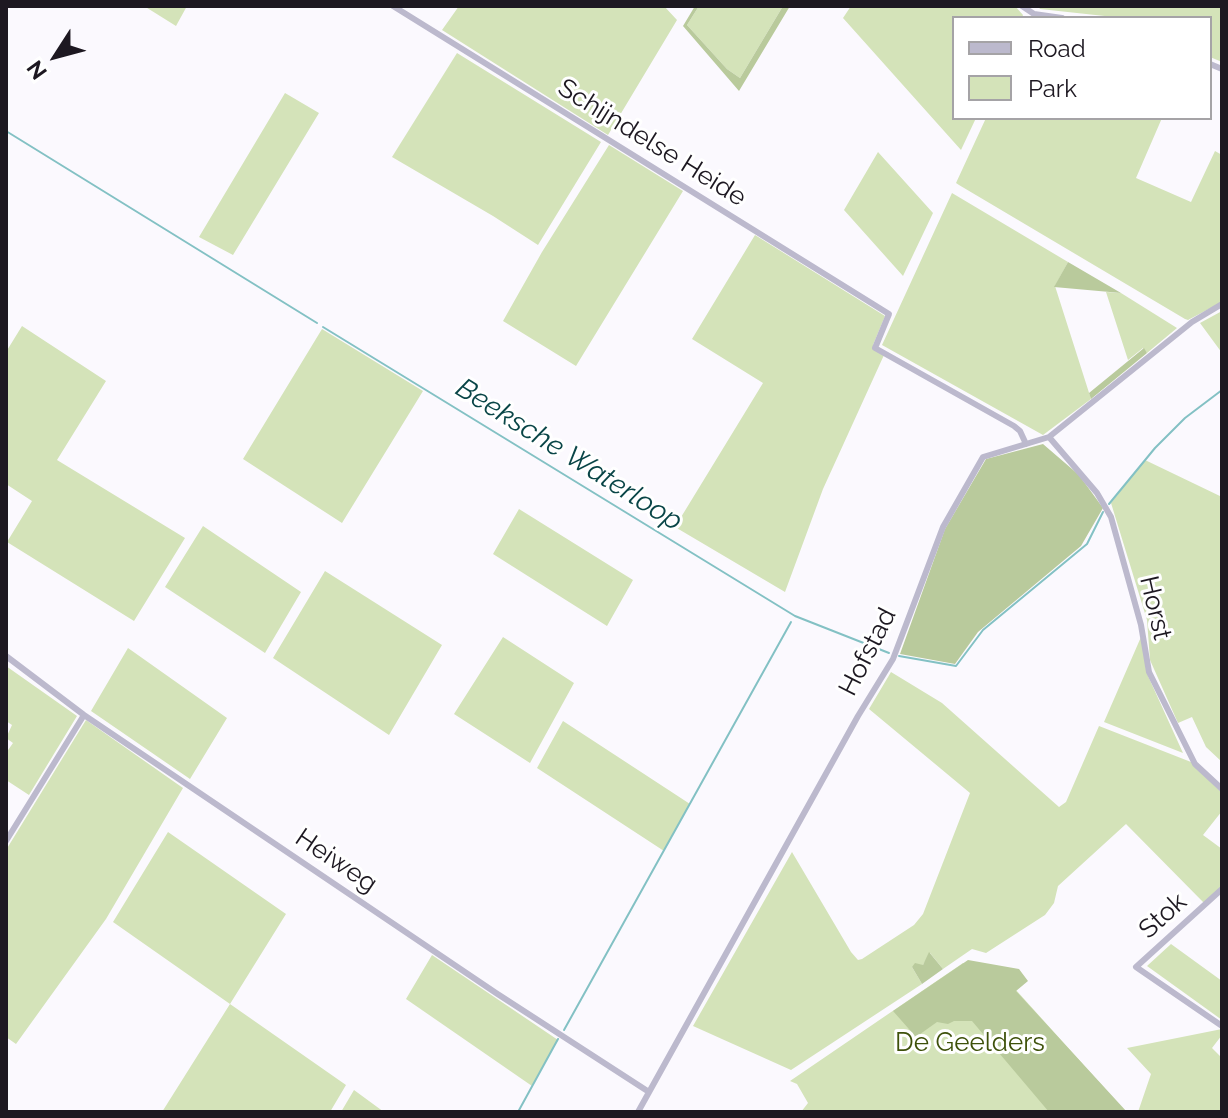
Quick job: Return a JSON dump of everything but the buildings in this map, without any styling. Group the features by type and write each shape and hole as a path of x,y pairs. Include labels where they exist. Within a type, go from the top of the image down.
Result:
{"street":[{"name":"Schijndelse Heide","path":"393,6 889,314 875,348 1014,426 1026,444"},
{"path":"1022,6 1034,14 1048,16"},
{"name":"Hofstad","path":"638,1112 850,730 893,659 943,527 983,457 1049,437 1192,322 1222,304"},
{"name":"Horst","path":"1049,437 1097,493 1111,517 1141,625 1149,672 1195,764 1222,789"},
{"name":"Heiweg","path":"6,656 84,715 649,1092"},
{"path":"6,841 84,715"},
{"name":"Stok","path":"1222,889 1136,967 1222,1026"}],"green space":[{"path":"144,6 187,6 176,26"},
{"path":"459,6 664,6 677,20 608,135 442,30"},
{"path":"695,6 699,6 687,25 727,69 740,78 783,6 790,6 739,91 683,26"},
{"path":"699,6 783,6 740,78 727,69 687,25"},
{"path":"851,6 1015,6 1023,15 952,16 952,120 975,120 961,150 843,18"},
{"path":"1038,6 1222,6 1222,62 1212,58 1212,16 1105,16 1040,9"},
{"path":"457,53 601,142 538,245 392,157"},
{"path":"285,93 319,113 233,255 199,237"},
{"path":"985,120 1161,120 1136,178 1191,202 1215,151 1222,155 1222,302 1185,319 956,183"},
{"path":"609,145 683,191 576,366 503,321"},
{"path":"878,152 933,213 903,276 844,210"},
{"path":"952,193 1068,262 1055,286 1091,399 1043,435 882,345"},
{"path":"755,235 885,316 873,345 884,355 823,489 785,592 675,527 763,383 692,339"},
{"path":"1068,262 1121,293 1054,287"},
{"path":"1106,292 1121,293 1177,328 1147,353 1143,348 1128,360"},
{"path":"1222,311 1222,353 1200,323"},
{"path":"22,326 106,381 57,460 185,538 134,621 7,542 32,501 6,484 6,352"},
{"path":"322,329 423,391 342,523 243,459"},
{"path":"1144,348 1147,353 1091,399 1089,393"},
{"path":"1043,444 1079,475 1103,508 1081,546 978,632 955,664 900,654 945,529 986,459"},
{"path":"1145,460 1222,497 1222,762 1206,747 1192,717 1178,723 1150,660 1147,620 1111,503"},
{"path":"519,509 633,580 607,626 493,554"},
{"path":"203,526 301,592 265,653 165,587"},
{"path":"325,571 442,645 389,735 273,658"},
{"path":"503,637 574,683 530,763 454,714"},
{"path":"1141,637 1148,676 1183,753 1104,722"},
{"path":"128,648 227,718 190,779 91,711"},
{"path":"6,666 77,716 29,795 6,780 6,753 13,743 6,738 12,725 6,721"},
{"path":"891,672 942,703 1059,807 1066,802 1099,726 1191,762 1222,793 1222,811 1203,835 1222,849 1222,886 1204,903 1126,824 1058,886 1054,903 1045,915 986,953 972,949 943,969 930,953 923,965 912,967 922,984 791,1070 693,1026 792,852 851,952 858,960 862,959 914,925 923,914 970,793 869,709"},
{"path":"86,720 183,788 106,919 16,1044 6,1037 6,850"},
{"path":"563,721 690,804 664,851 537,768"},
{"path":"168,832 286,914 230,1004 113,922"},
{"path":"1171,944 1222,981 1222,1020 1147,966"},
{"path":"929,952 943,969 922,984 912,967 915,963 923,965"},
{"path":"432,955 558,1040 532,1086 406,999"},
{"path":"968,960 1019,969 1028,981 1016,991 1127,1112 1049,1112 972,1021 937,1022 916,1037 893,1011"},
{"name":"De Geelders","path":"963,963 1016,990 1126,1112 801,1112 808,1103 797,1084 790,1081"},
{"path":"230,1004 346,1085 330,1112 162,1112"},
{"path":"1222,1029 1222,1035 1212,1048 1222,1058 1222,1112 1138,1112 1151,1074 1127,1048"},
{"path":"354,1090 384,1112 341,1112"}],"waterway":[{"name":"Beeksche Waterloop","path":"6,131 317,323"},
{"name":"Beeksche Waterloop","path":"323,327 795,616 889,653"},
{"path":"1109,504 1155,448 1185,418 1222,390"},
{"path":"899,656 956,666 983,630 1087,544 1103,512"},
{"name":"Beeksche Waterloop","path":"564,1030 791,622"},
{"name":"Beeksche Waterloop","path":"518,1112 558,1039"}]}
